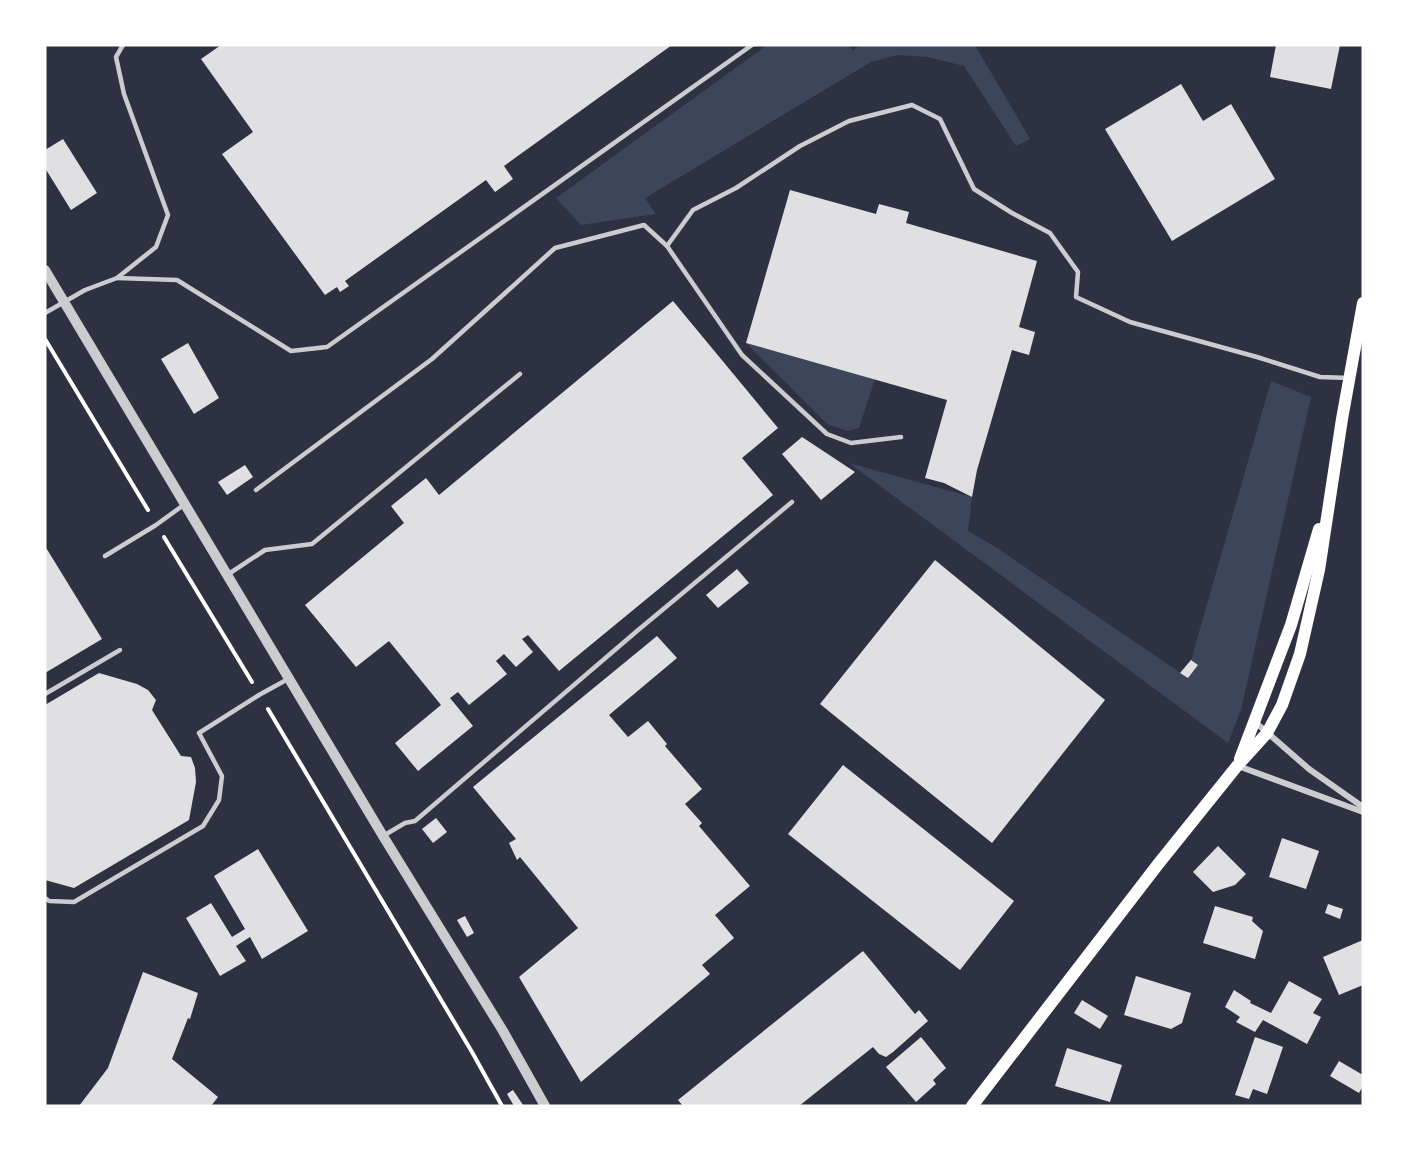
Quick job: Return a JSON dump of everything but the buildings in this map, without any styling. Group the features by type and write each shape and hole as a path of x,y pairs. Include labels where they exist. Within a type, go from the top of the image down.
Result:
{"main road":[{"path":"972,1106 1159,863 1238,765 1267,733 1282,705 1300,654 1319,570 1330,491 1363,303"},
{"path":"1238,765 1291,626 1330,491"}],"street":[{"path":"45,270 288,679 503,1031 545,1106"},
{"path":"1254,722 1312,771 1363,807"},
{"path":"1238,765 1363,812"}],"lane":[{"path":"45,313 85,290 117,278 156,247 168,214 124,94 116,57 123,45"},
{"path":"117,278 177,280 291,351 327,347 752,45"},
{"path":"667,246 693,210 736,188 800,146 849,121 912,105 940,119 974,189 1050,233 1078,272 1076,297 1130,322 1320,377 1349,378"},
{"path":"256,490 432,359 555,248 645,225 667,246 742,356 827,434 851,443 901,437"},
{"path":"227,575 265,550 312,544 520,374"},
{"path":"383,836 405,823 415,821 792,502"},
{"path":"105,556 156,525 185,504"},
{"path":"45,694 120,650"},
{"path":"45,898 49,901 74,902 203,825 219,800 222,776 200,733 288,679"}],"path":[{"path":"45,339 472,1052 502,1106"}],"shaded area":[{"path":"767,45 849,45 853,50 860,45 975,45 1030,139 1016,146 964,66 927,57 897,55 871,62 645,198 656,214 581,225 556,198"},
{"path":"746,343 875,379 859,428 847,431 827,424"},
{"path":"1271,381 1311,397 1241,710 1228,743 849,463 972,497 968,531 994,546 1188,678 1198,665 1191,660"}]}
